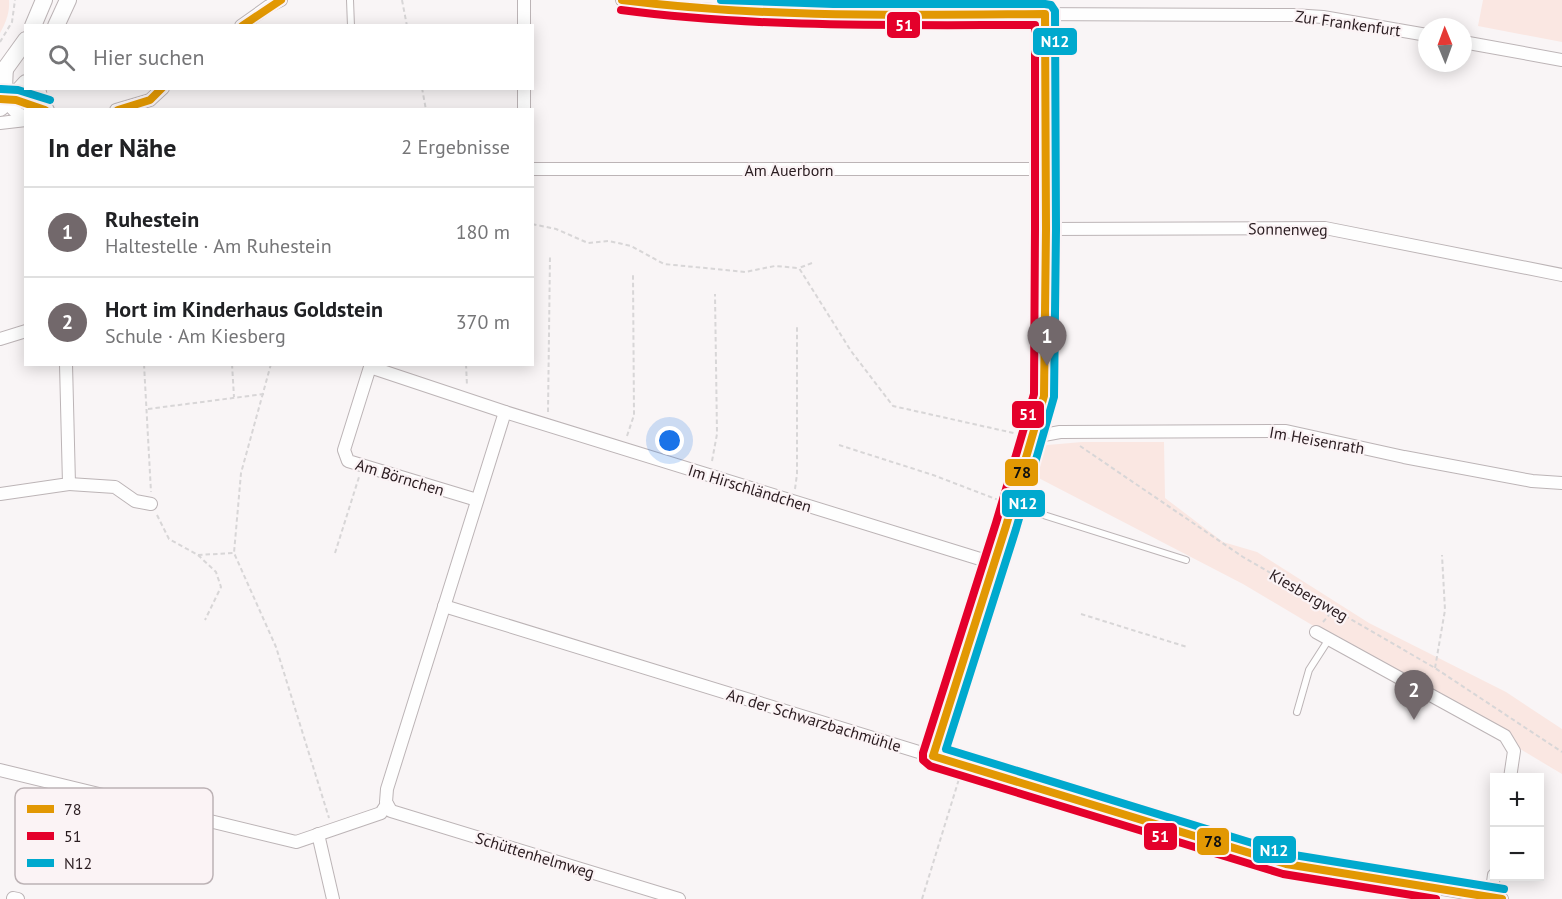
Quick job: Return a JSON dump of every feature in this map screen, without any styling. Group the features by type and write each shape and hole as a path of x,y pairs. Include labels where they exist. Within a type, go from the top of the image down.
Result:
{"street":[{"path":"34,24 44,0"},
{"path":"58,24 68,0"},
{"path":"245,24 281,0"},
{"path":"524,0 524,24"},
{"name":"Zur Frankenfurt","path":"622,0 676,8 770,13 1293,15 1323,17 1418,33"},
{"path":"933,756 1044,396 1045,14"},
{"path":"3,102 6,93 3,72 24,43"},
{"path":"1472,44 1562,60"},
{"path":"3,102 24,85"},
{"path":"39,90 46,108"},
{"path":"130,108 152,105 163,90"},
{"path":"524,90 524,108"},
{"path":"3,102 16,100 41,108"},
{"path":"3,102 24,117"},
{"path":"0,123 24,118"},
{"name":"Am Auerborn","path":"534,169 1046,169"},
{"name":"Sonnenweg","path":"1046,229 1326,228 1562,275"},
{"path":"0,339 24,332"},
{"path":"66,366 69,484"},
{"name":"Im Hirschländchen","path":"370,367 505,412 993,563"},
{"name":"Am Börnchen","path":"370,367 344,450 348,461 477,500"},
{"path":"213,822 296,842 381,813 389,808 387,789 505,412"},
{"name":"Im Heisenrath","path":"1033,437 1060,432 1286,431 1404,457 1532,481 1562,483"},
{"path":"0,494 69,484 115,487 135,501 151,504"},
{"name":"An der Schwarzbachmühle","path":"444,606 1286,864 1496,898"},
{"path":"1316,632 1505,736 1514,751 1511,773"},
{"path":"0,770 74,788"},
{"name":"Schüttenhelmweg","path":"389,808 678,899"},
{"path":"318,834 333,899"},
{"path":"1495,881 1496,898"}],"lane":[{"path":"350,0 351,24"},
{"path":"1012,505 1186,560"},
{"path":"1297,712 1310,670 1329,639"}],"path":[{"path":"0,42 12,22 15,0"},
{"path":"402,0 407,24"},
{"path":"422,90 426,108"},
{"path":"534,224 556,229 588,243 609,241 632,246 664,264 746,272 775,266 799,268 812,263"},
{"path":"548,425 550,256"},
{"path":"799,268 851,351 893,406 1033,437"},
{"path":"623,449 634,415 633,275"},
{"path":"709,476 717,434 715,294"},
{"path":"793,502 797,474 797,327"},
{"path":"144,366 151,504 169,539 198,555 216,572 221,587 205,620"},
{"path":"232,366 234,397"},
{"path":"271,366 241,473 234,553 276,647 330,820 318,834"},
{"path":"466,366 467,399"},
{"path":"147,410 264,394"},
{"name":"Kiesbergweg","path":"1060,432 1243,557 1435,668 1562,752"},
{"path":"839,445 933,475 1012,505"},
{"path":"335,553 362,466"},
{"path":"198,555 234,553"},
{"path":"1435,668 1445,610 1442,555"},
{"path":"1081,614 1187,647"},
{"path":"922,899 963,765"}],"shaded area":[{"path":"0,0 9,0 9,4 7,17 0,33"},
{"path":"1483,0 1562,0 1562,42 1478,26"},
{"path":"1082,442 1164,442 1165,498 1223,542 1257,552 1369,623 1506,692 1562,729 1562,774 1243,584 1027,472 1036,446"}],"transit line":[{"name":"78","path":"245,24 281,0"},
{"name":"78","path":"622,0 780,13 1045,14 1044,396 1006,526 933,756 1286,864 1502,899"},
{"name":"N12","path":"721,0 833,4 1045,4 1051,5 1055,11 1054,397 1016,529 946,749 1288,854 1504,889"},
{"name":"51","path":"621,10 776,23 1035,25 1034,394 996,523 923,753 923,760 930,766 1283,874 1436,899"},
{"name":"N12","path":"1,89 18,90 50,100"},
{"name":"78","path":"124,108 150,100 160,90"},
{"name":"78","path":"0,99 16,100 39,108"}],"place":[{"name":"Ruhestein","path":"1047,366"},
{"name":"Hort im Kinderhaus Goldstein","path":"1414,720"}]}
